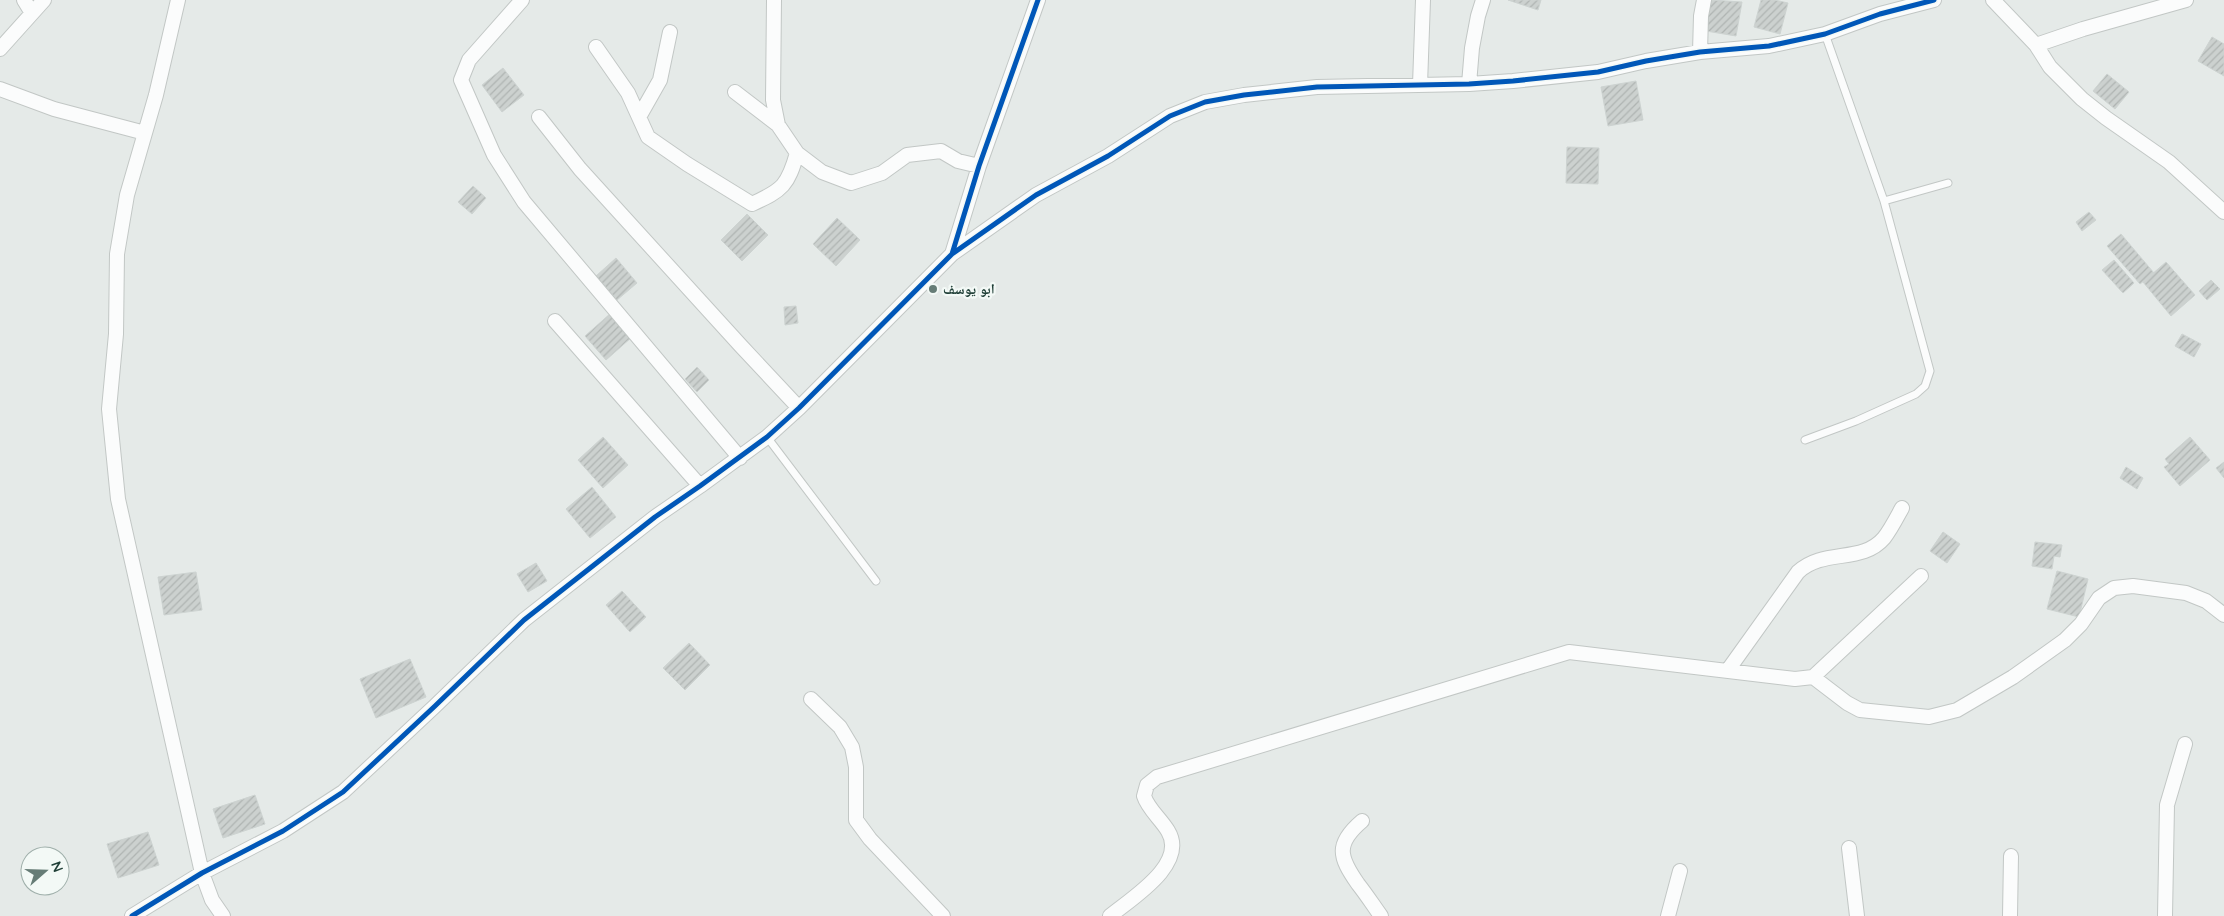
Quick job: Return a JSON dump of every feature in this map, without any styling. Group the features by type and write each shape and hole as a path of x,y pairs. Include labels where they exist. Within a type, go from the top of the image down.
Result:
{"street":[{"path":"24,0 32,13"},
{"path":"0,49 44,0"},
{"path":"178,0 145,133 127,195 117,254 116,334 110,409 118,499 202,873 212,900 223,916"},
{"path":"522,0 469,60 462,80 494,155 524,202 536,217 740,458"},
{"path":"774,0 772,93 778,125"},
{"path":"952,254 979,166 1038,0"},
{"path":"1420,85 1423,0"},
{"path":"1469,84 1472,48 1483,0"},
{"path":"1700,52 1701,16 1704,0"},
{"path":"132,916 202,873 283,831 343,792 524,620 654,517 740,458 800,408 952,254 1036,195 1108,156 1170,116 1206,102 1260,93 1317,87 1469,84 1513,81 1598,72 1646,60 1700,52 1770,46 1825,34 1880,14 1934,0"},
{"path":"1993,0 2036,45 2050,67 2082,98 2106,118 2169,162 2224,212"},
{"path":"2036,45 2157,4 2186,0"},
{"path":"639,117 660,80 670,32"},
{"path":"596,47 628,93 648,137 687,164 752,204 777,193 791,174 797,153"},
{"path":"0,89 54,109 145,133"},
{"path":"735,92 778,125 797,153 822,172 851,183 882,173 907,155 941,152 958,161 979,166"},
{"path":"539,117 580,168 740,346 800,408"},
{"path":"555,321 700,486"},
{"path":"1728,670 1804,566 1820,558 1852,554 1871,548 1884,538 1902,508"},
{"path":"1110,916 1159,875 1170,861 1172,838 1144,796 1146,785 1157,777 1569,652 1728,670 1795,680 1813,677 1921,576"},
{"path":"1813,677 1846,703 1860,710 1929,717 1957,710 2012,677 2065,640 2081,624 2099,598 2114,588 2133,586 2186,593 2206,601 2224,615"},
{"path":"811,700 840,727 852,748 856,768 856,820 870,839 943,916"},
{"path":"2165,916 2167,805 2185,744"},
{"path":"1362,820 1345,840 1342,857 1346,867 1381,916"},
{"path":"1849,848 1857,916"},
{"path":"2010,916 2011,856"},
{"path":"1668,916 1680,871"}],"lane":[{"path":"1805,440 1856,421 1916,394 1925,386 1929,376 1929,361 1921,340 1884,201 1825,34"},
{"path":"1884,201 1948,183"},
{"path":"767,437 876,581"}],"building":[{"path":"1508,0 1541,0 1538,10"},
{"path":"1711,0 1742,2 1736,36 1706,31"},
{"path":"1761,0 1775,0 1788,3 1780,34 1754,27"},
{"path":"2212,37 2224,44 2224,76 2198,61"},
{"path":"503,68 524,95 502,112 482,85"},
{"path":"2107,74 2129,92 2115,109 2093,91"},
{"path":"1636,81 1643,120 1608,126 1601,87"},
{"path":"1567,147 1599,148 1598,184 1566,183"},
{"path":"473,186 486,198 472,214 458,202"},
{"path":"2089,212 2096,220 2082,231 2076,222"},
{"path":"747,214 768,235 742,261 721,240"},
{"path":"837,218 860,240 836,266 813,244"},
{"path":"2121,234 2154,273 2140,284 2107,246"},
{"path":"616,258 637,283 617,300 596,276"},
{"path":"2114,260 2134,283 2123,293 2102,270"},
{"path":"2166,262 2195,295 2171,316 2143,282"},
{"path":"2211,280 2220,289 2207,300 2199,291"},
{"path":"796,306 798,323 785,325 784,307"},
{"path":"611,313 632,337 606,360 585,336"},
{"path":"2182,334 2201,344 2194,357 2175,346"},
{"path":"697,367 709,380 697,392 685,379"},
{"path":"603,437 628,465 603,488 578,460"},
{"path":"2190,437 2210,460 2180,486 2164,467 2169,464 2165,459"},
{"path":"2224,462 2224,478 2216,468"},
{"path":"2126,467 2143,478 2137,489 2120,478"},
{"path":"592,487 616,517 590,538 566,509"},
{"path":"1943,532 1960,544 1947,563 1930,551"},
{"path":"2035,542 2062,545 2060,557 2054,556 2052,569 2032,566"},
{"path":"536,563 547,581 528,592 517,574"},
{"path":"2057,571 2088,579 2079,617 2047,609"},
{"path":"196,572 202,610 164,615 158,577"},
{"path":"622,591 646,617 630,632 606,605"},
{"path":"689,643 710,665 685,690 663,668"},
{"path":"410,659 426,697 376,718 360,679"},
{"path":"255,795 265,824 223,838 213,809"},
{"path":"148,832 159,865 118,878 107,844"}],"cycle path":[{"path":"132,916 202,873 283,831 343,792 524,620 655,517 767,437 799,408 952,254 979,166 1038,0"},
{"path":"952,254 1036,195 1108,156 1170,116 1205,102 1244,95 1317,87 1469,84 1598,72 1646,61 1700,52 1769,46 1825,34 1880,14 1934,0"}],"place":[{"name":"ابو يوسف","path":"933,289"}]}
